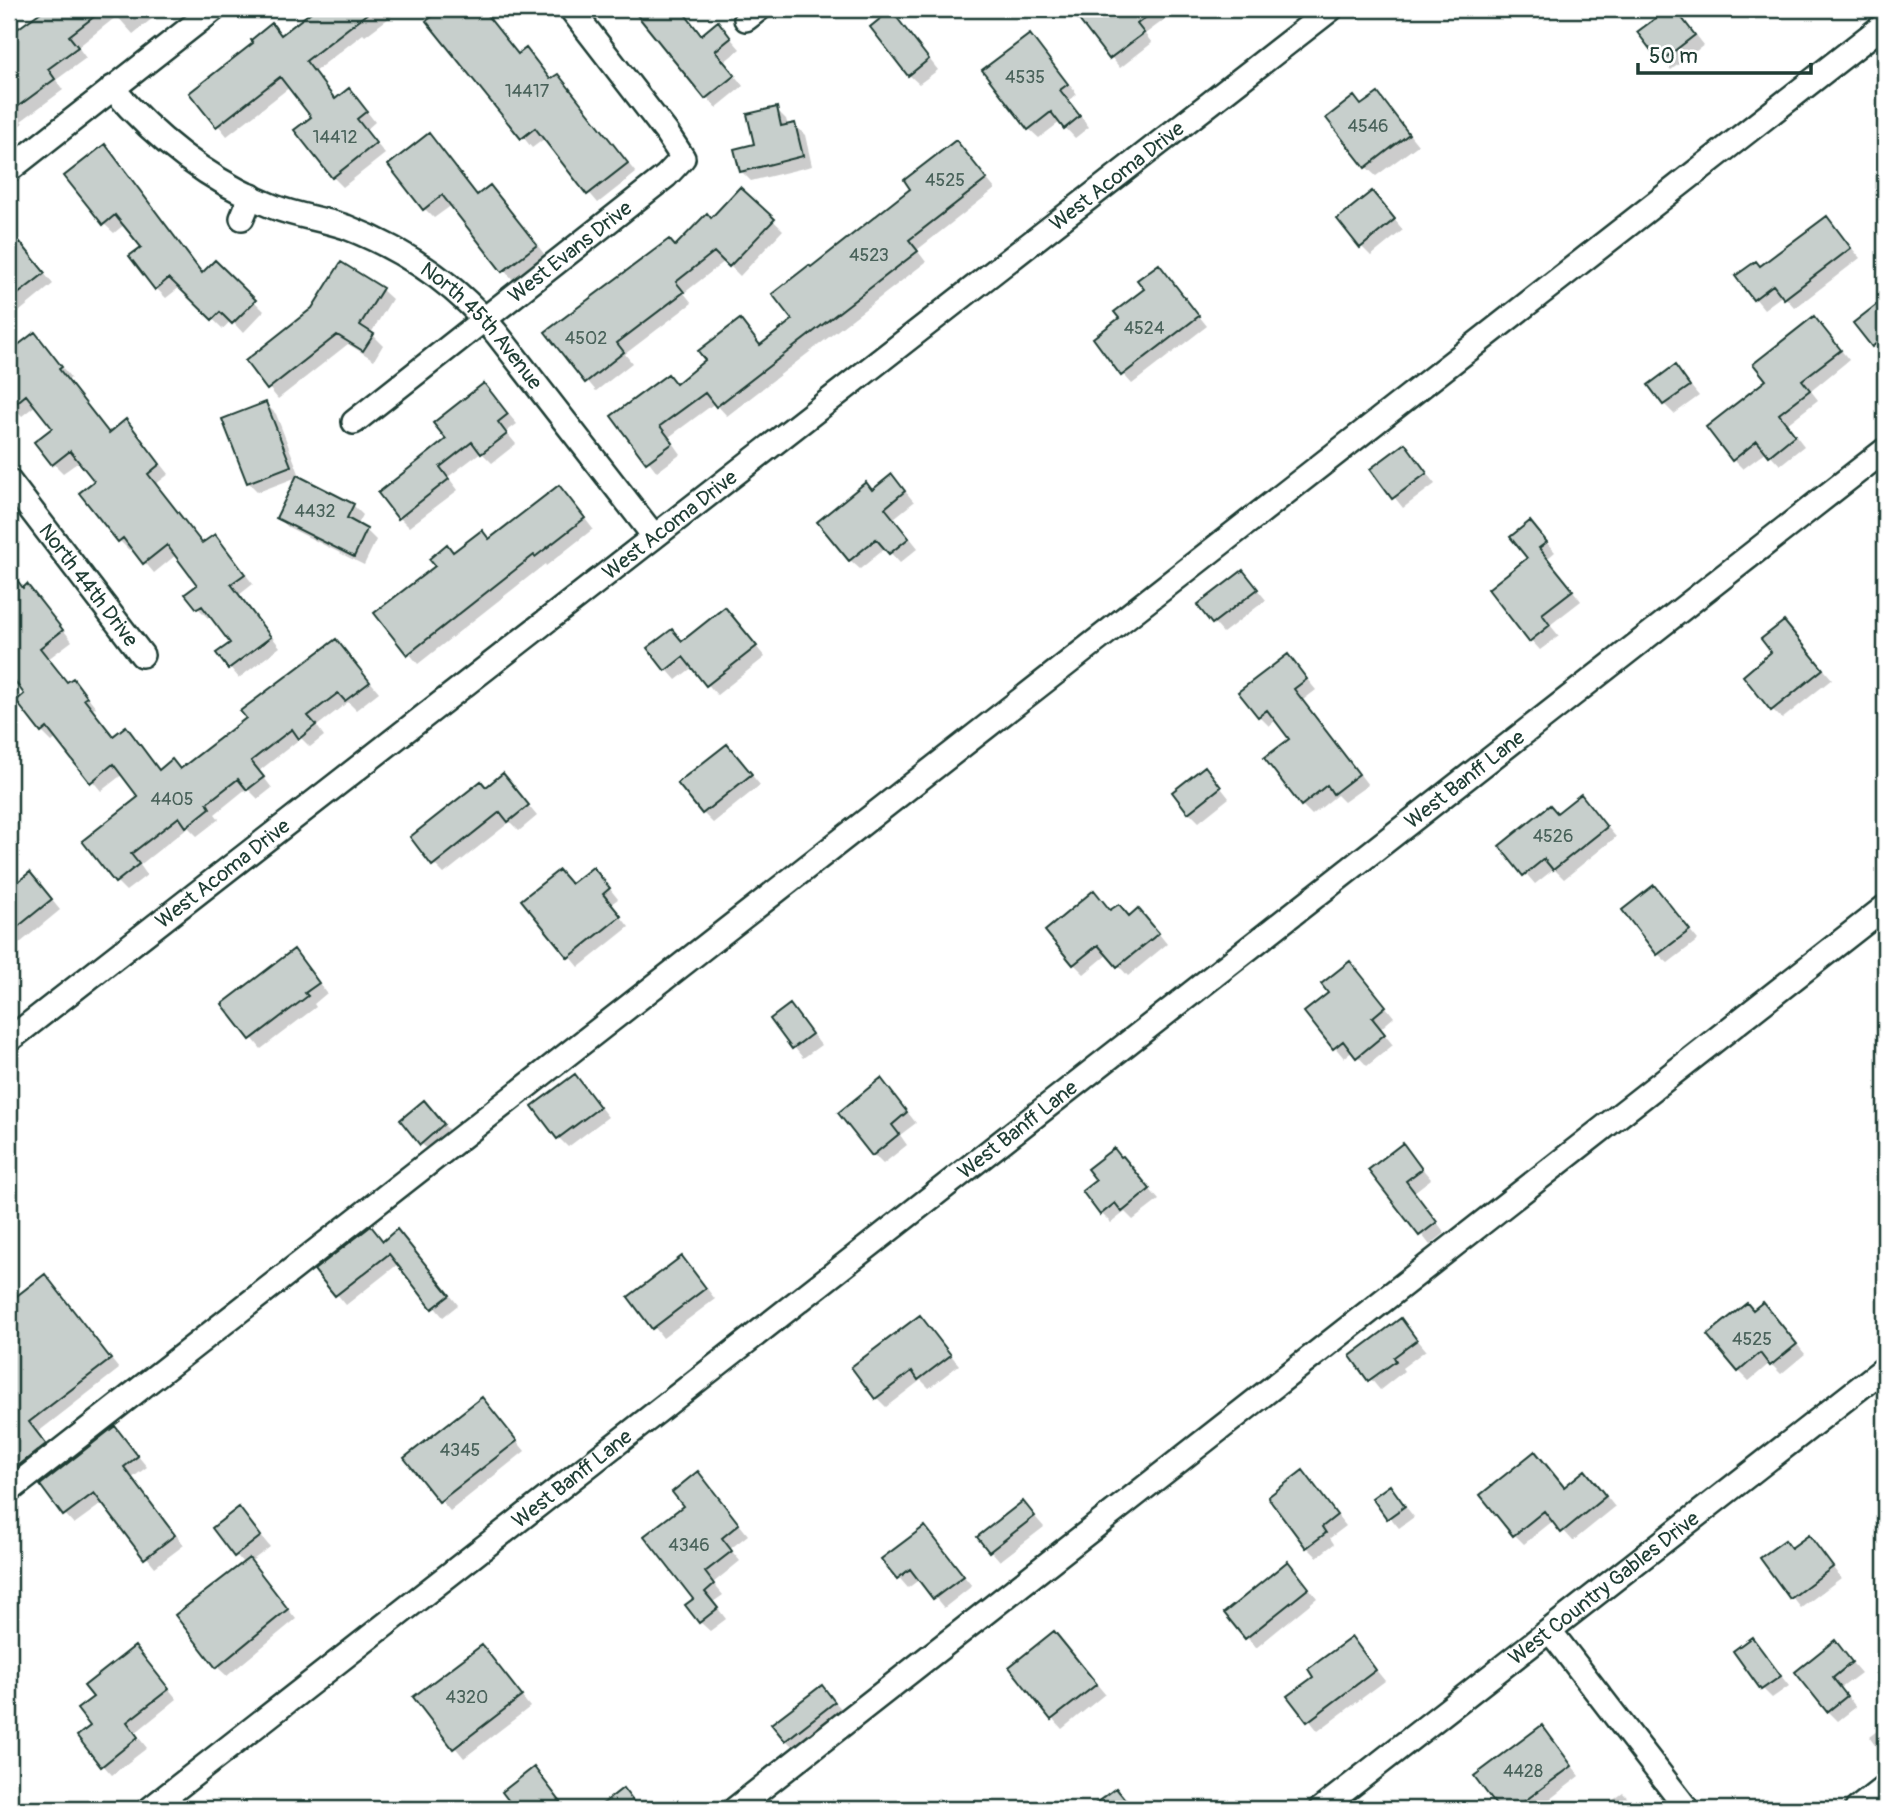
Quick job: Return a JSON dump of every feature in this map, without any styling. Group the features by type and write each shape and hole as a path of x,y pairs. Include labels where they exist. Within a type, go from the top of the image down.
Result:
{"street":[{"path":"9,170 214,9"},
{"name":"West Evans Drive","path":"354,422 666,176 683,158 571,9"},
{"name":"West Acoma Drive","path":"9,1040 1331,9"},
{"path":"9,1491 1885,24"},
{"name":"North 45th Avenue","path":"113,88 134,113 197,165 275,208 345,227 386,245 447,283 484,318 654,536"},
{"path":"242,218 251,196"},
{"name":"West Banff Lane","path":"150,1809 1885,450"},
{"name":"North 44th Drive","path":"9,481 142,655"},
{"path":"735,1809 1885,907"},
{"name":"West Country Gables Drive","path":"1321,1809 1885,1368"},
{"path":"1550,1630 1687,1809"},
{"path":"1857,1809 1885,1787"}],"building":[{"path":"45,9 104,9 69,36 78,47 48,69 55,79 9,113 9,35"},
{"path":"315,9 373,9 306,61 335,99 349,88 367,111 357,119 376,143 332,178 294,130 311,117 280,77 216,127 189,93 253,43 251,40 272,23 281,35"},
{"path":"443,9 482,9 518,54 526,48 550,79 558,74 628,163 587,195 535,128 521,139 426,21"},
{"path":"632,9 681,9 701,35 718,21 731,38 715,51 735,75 705,99"},
{"path":"1086,9 1157,9 1137,24 1144,33 1109,59 1076,16"},
{"path":"1668,9 1675,9 1695,35 1660,62 1637,32"},
{"path":"891,10 929,59 908,76 870,27"},
{"path":"1030,34 1068,84 1060,90 1080,116 1064,129 1051,112 1028,130 982,70"},
{"path":"1378,93 1409,134 1365,168 1326,118 1354,96 1361,105"},
{"path":"777,107 781,126 795,123 803,156 740,172 734,149 754,144 747,114"},
{"path":"429,133 477,195 490,185 537,245 502,272 442,195 423,210 388,165"},
{"path":"956,140 987,179 909,240 918,251 716,407 705,393 660,426 673,443 646,463 611,416 668,374 676,384 705,360 698,351 740,319 760,345 792,320 772,294 809,265 811,267 910,189 904,180"},
{"path":"105,144 202,273 215,260 256,300 232,324 220,312 212,320 169,278 155,290 129,256 141,247 115,215 103,225 64,176"},
{"path":"740,187 775,219 729,267 714,252 676,282 684,292 617,343 624,352 585,383 545,332 669,239 675,246 707,213 711,218"},
{"path":"1372,191 1395,219 1360,248 1337,219"},
{"path":"1827,216 1851,248 1784,299 1773,285 1753,300 1735,276 1756,261 1760,266"},
{"path":"20,242 45,273 9,301 9,250"},
{"path":"341,262 383,288 360,325 374,334 363,351 337,335 267,390 245,361 312,308"},
{"path":"1159,264 1199,316 1121,376 1093,338 1119,318 1114,312 1144,289 1137,280"},
{"path":"1885,298 1885,336 1872,347 1853,323"},
{"path":"1814,316 1841,350 1802,380 1810,390 1779,414 1795,435 1769,456 1757,441 1732,461 1706,427 1766,380 1753,364"},
{"path":"35,332 62,367 59,369 109,433 126,419 160,464 148,474 202,543 215,534 245,574 231,584 271,637 228,669 216,653 230,643 202,606 197,609 185,594 197,585 167,545 143,564 123,538 118,542 79,493 94,481 70,451 52,465 34,442 52,428 26,395 9,409 9,352"},
{"path":"1675,365 1690,386 1663,405 1648,385"},
{"path":"484,383 508,414 498,422 507,434 481,454 472,442 440,467 449,479 398,519 378,493 446,439 433,423"},
{"path":"266,402 291,466 247,483 222,419"},
{"path":"1405,443 1427,473 1392,499 1370,469"},
{"path":"892,474 905,491 885,508 909,538 889,554 876,539 849,561 817,522 866,482 872,490"},
{"path":"297,475 354,504 347,518 367,529 354,557 276,518"},
{"path":"559,485 585,518 407,655 374,613 435,566 429,559 447,544 453,552 482,530 489,539"},
{"path":"1530,521 1547,542 1539,548 1573,590 1542,614 1550,625 1529,642 1488,589 1527,558 1510,537"},
{"path":"9,569 23,588 27,584 63,630 40,648 67,682 73,678 87,697 84,699 113,736 126,726 159,770 172,759 180,769 246,718 240,711 336,639 370,682 345,701 338,693 308,716 316,725 299,739 292,729 251,761 264,777 247,790 238,779 207,803 210,808 186,827 179,817 131,854 139,864 115,883 82,841 138,797 113,764 90,783 47,728 41,733 16,701 24,694 9,673"},
{"path":"1243,570 1258,589 1212,624 1197,605"},
{"path":"725,607 757,646 706,686 683,657 665,671 647,648 672,629 682,641"},
{"path":"1784,621 1823,669 1771,711 1743,676 1771,652 1761,639"},
{"path":"1288,654 1307,679 1294,689 1359,774 1333,794 1327,785 1301,806 1264,758 1289,739 1267,710 1258,717 1238,692"},
{"path":"727,744 752,774 702,814 677,783"},
{"path":"1205,766 1221,787 1188,813 1172,792"},
{"path":"503,773 529,805 508,822 500,812 432,866 410,837 481,781 486,787"},
{"path":"1581,794 1607,827 1553,870 1544,859 1523,876 1499,846 1550,805 1557,813"},
{"path":"593,867 610,888 603,894 621,916 568,958 521,900 559,870 571,884"},
{"path":"30,872 52,899 9,934 9,889"},
{"path":"1654,885 1690,930 1657,955 1622,910"},
{"path":"1094,890 1110,910 1119,904 1129,916 1138,908 1159,933 1117,967 1098,945 1073,965 1045,931"},
{"path":"294,949 319,983 305,993 308,996 250,1040 222,1004"},
{"path":"1350,961 1386,1006 1372,1018 1385,1034 1356,1058 1343,1041 1333,1049 1304,1012 1328,993 1321,984"},
{"path":"790,1004 812,1034 792,1049 770,1019"},
{"path":"575,1074 600,1107 557,1139 532,1106"},
{"path":"881,1078 907,1112 892,1125 899,1134 872,1156 838,1113"},
{"path":"424,1100 444,1124 420,1145 400,1120"},
{"path":"1403,1143 1422,1169 1406,1181 1437,1222 1419,1236 1368,1170"},
{"path":"1114,1148 1150,1189 1122,1212 1115,1203 1100,1215 1082,1191 1096,1180 1087,1169"},
{"path":"371,1226 383,1241 397,1229 450,1295 432,1309 389,1254 335,1296 314,1270"},
{"path":"682,1256 706,1288 652,1329 628,1297"},
{"path":"45,1274 111,1359 29,1422 46,1444 9,1473 9,1302"},
{"path":"1763,1302 1797,1344 1770,1366 1760,1353 1738,1372 1707,1335 1747,1303 1753,1310"},
{"path":"920,1315 951,1355 918,1380 912,1371 875,1399 851,1367"},
{"path":"1401,1318 1417,1340 1394,1357 1396,1361 1368,1381 1350,1356"},
{"path":"482,1397 517,1441 439,1502 404,1458"},
{"path":"115,1426 138,1456 124,1467 175,1535 144,1559 94,1493 63,1516 40,1485"},
{"path":"1535,1451 1564,1487 1585,1470 1606,1496 1561,1533 1544,1511 1513,1536 1480,1495"},
{"path":"1303,1470 1337,1515 1322,1527 1326,1533 1306,1548 1268,1497"},
{"path":"698,1471 739,1524 722,1538 732,1551 705,1572 714,1584 705,1592 718,1608 699,1623 685,1605 693,1599 644,1536 683,1506 672,1492"},
{"path":"1390,1485 1405,1506 1387,1519 1372,1498"},
{"path":"1023,1501 1035,1516 989,1552 977,1537"},
{"path":"239,1507 261,1536 234,1557 212,1528"},
{"path":"925,1526 964,1576 933,1599 910,1569 897,1579 881,1559"},
{"path":"1809,1535 1833,1567 1790,1599 1760,1558 1785,1540 1791,1548"},
{"path":"249,1558 288,1609 216,1668 175,1615"},
{"path":"1288,1561 1309,1588 1245,1639 1224,1613"},
{"path":"1054,1631 1097,1684 1051,1720 1009,1667"},
{"path":"1352,1637 1376,1670 1307,1722 1287,1696 1313,1677 1308,1669"},
{"path":"1752,1637 1781,1676 1761,1690 1733,1651"},
{"path":"1835,1640 1852,1662 1833,1678 1847,1696 1827,1712 1795,1672"},
{"path":"482,1645 522,1696 453,1749 413,1697"},
{"path":"135,1646 169,1689 127,1722 138,1737 101,1767 77,1736 90,1726 77,1709 93,1697 84,1686"},
{"path":"822,1685 835,1702 785,1741 771,1724"},
{"path":"1542,1725 1572,1766 1514,1809 1499,1809 1474,1776"},
{"path":"534,1767 566,1809 515,1809 502,1792"},
{"path":"623,1788 639,1809 596,1809"},
{"path":"1116,1788 1133,1809 1088,1809"}]}
